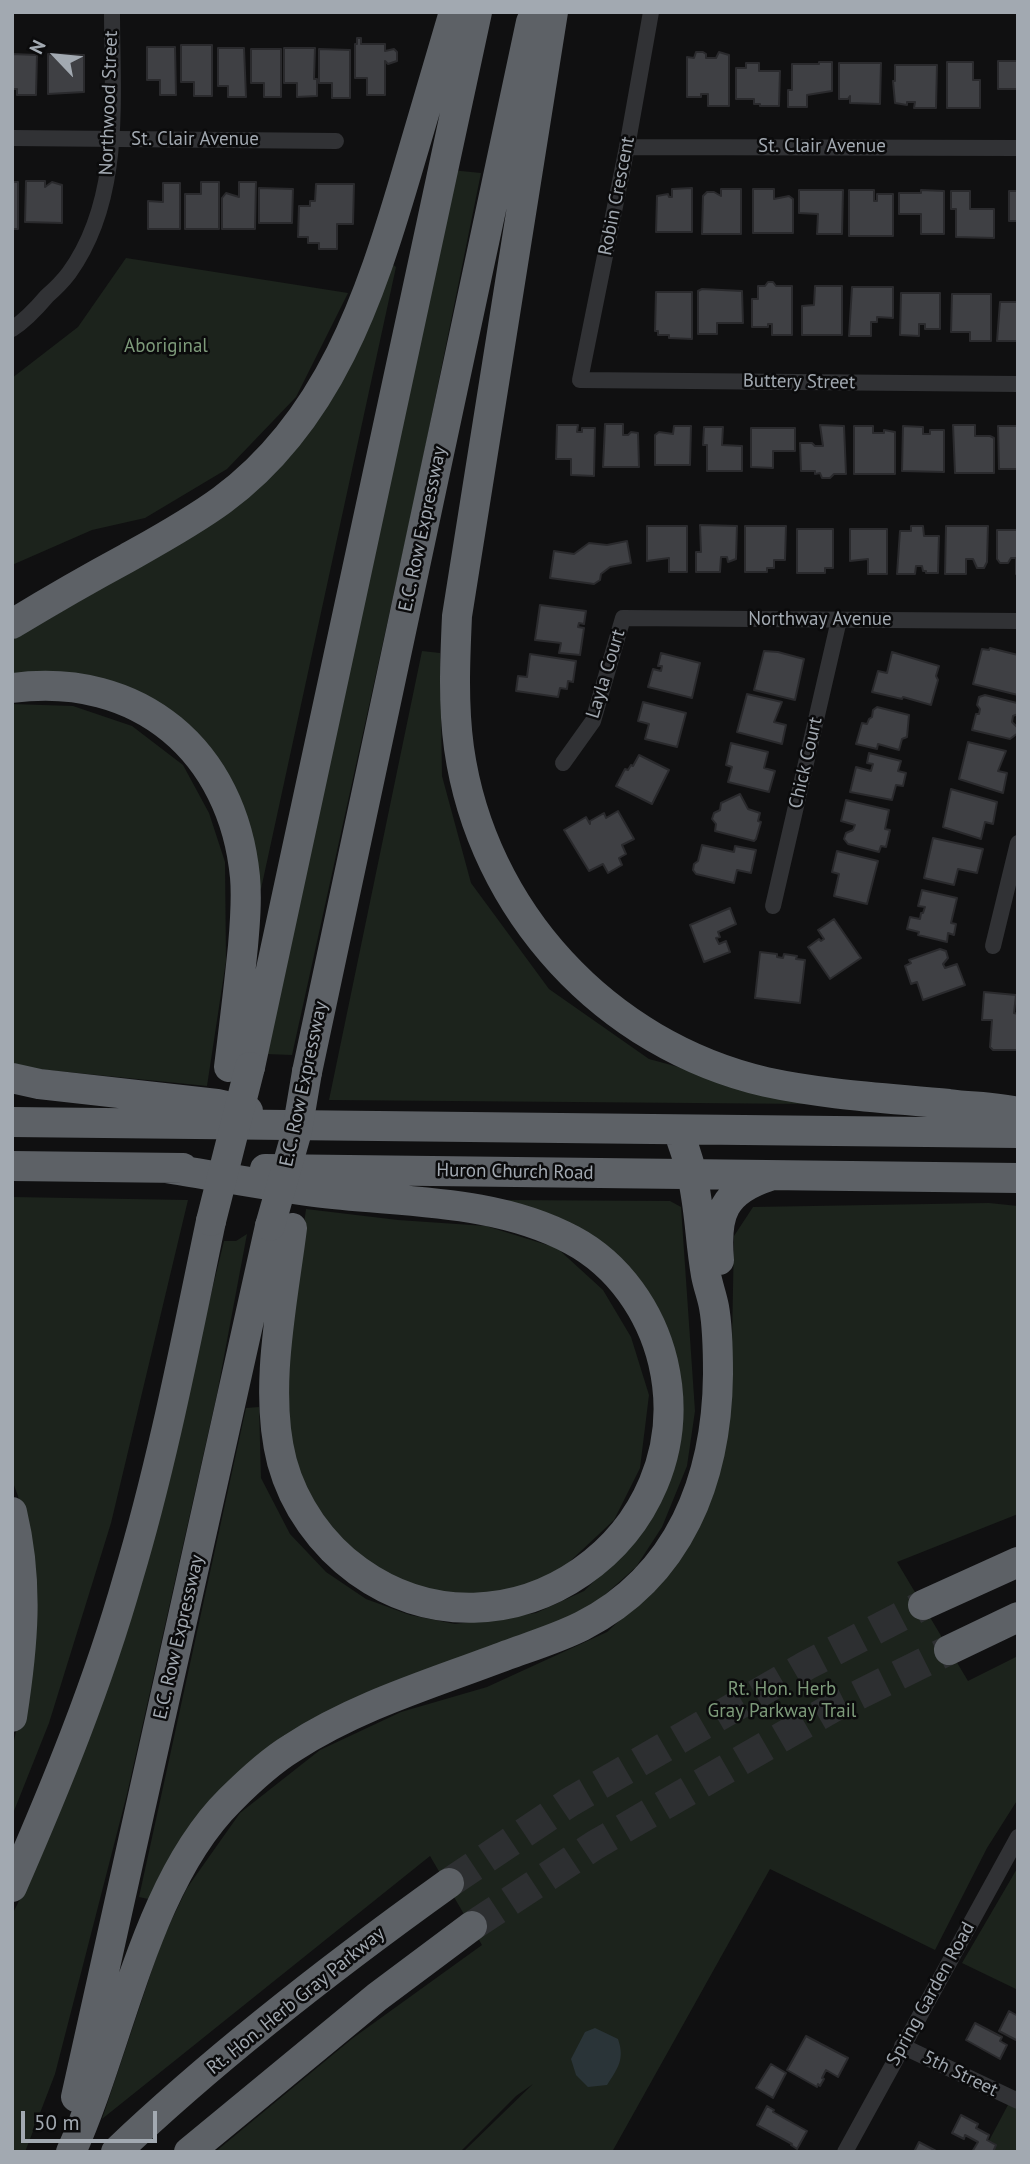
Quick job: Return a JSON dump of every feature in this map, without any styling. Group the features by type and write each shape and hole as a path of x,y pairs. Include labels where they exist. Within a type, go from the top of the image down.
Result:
{"highway":[{"path":"12,624 181,527 222,500 274,454 300,422 338,361 366,301 400,197 454,12"},
{"path":"239,1067 477,12"},
{"name":"E.C. Row Expressway","path":"60,2152 86,2092 281,1227 307,1072 533,12"},
{"path":"553,12 457,616 454,704 459,749 467,790 492,858 512,900 561,965 618,1015 680,1052 738,1074 789,1086 1018,1112"},
{"path":"12,688 74,686 100,691 126,701 178,734 200,757 217,781 239,838 245,878 246,912 239,1117 224,1165 174,1394 128,1579 99,1668 60,1776 12,1887"},
{"path":"12,1078 82,1090 216,1104 328,1126"},
{"path":"12,1122 1018,1133"},
{"path":"71,2152 86,2092 158,1913 178,1872 227,1803 289,1749 369,1706 581,1626 615,1605 669,1552 694,1508 703,1485 714,1436 718,1387 714,1309 706,1277 692,1174 678,1130"},
{"name":"Huron Church Road","path":"12,1166 1018,1178"},
{"path":"166,1168 314,1192 482,1210 551,1230 596,1256 622,1281 645,1315 660,1351 668,1394 668,1418 660,1469 637,1517 609,1552 564,1584 537,1596 511,1604 480,1607 447,1607 394,1593 340,1558 305,1516 282,1461 276,1422 275,1388 281,1227"},
{"path":"714,1309 720,1274 716,1234 721,1215 738,1192 773,1175"},
{"path":"12,1512 21,1563 24,1609 22,1653 12,1717"},
{"path":"923,1605 1018,1562"},
{"path":"949,1650 1018,1617"},
{"name":"Rt. Hon. Herb Gray Parkway","path":"116,2152 258,2027 449,1883"},
{"path":"189,2152 377,1997 472,1926"}],"street":[{"name":"Northwood Street","path":"12,329 25,320 69,273 94,228 106,186 111,139 112,12"},
{"name":"Robin Crescent","path":"580,380 651,12"},
{"name":"St. Clair Avenue","path":"12,138 336,141"},
{"name":"St. Clair Avenue","path":"627,146 1018,148"},
{"name":"Buttery Street","path":"580,380 1018,384"},
{"name":"Northway Avenue","path":"623,618 1018,621"},
{"name":"Layla Court","path":"563,763 593,720 623,618"},
{"name":"Chick Court","path":"773,906 839,620"},
{"path":"993,946 1018,843"},
{"name":"Spring Garden Road","path":"845,2152 1018,1837"},
{"name":"5th Street","path":"902,2046 1018,2101"}],"green space":[{"path":"451,170 481,173 417,488 292,1055 266,1054"},
{"name":"Aboriginal","path":"126,258 348,293 296,397 227,469 145,518 92,530 12,565 12,378 78,327"},
{"path":"388,261 396,267 261,889 254,887 250,828 159,708 12,680 12,640 101,589 288,458"},
{"path":"422,651 440,653 442,776 471,883 549,989 649,1059 814,1104 329,1100"},
{"path":"12,704 73,706 132,726 183,765 209,813 225,862 226,961 207,1086 37,1069 12,1063"},
{"path":"12,1197 188,1200 111,1523 49,1723 12,1816 12,1750 30,1666 36,1570 12,1480"},
{"path":"498,1200 670,1201 681,1207 695,1411 687,1466 662,1527 636,1567 589,1609 324,1714 153,1900 139,1897 246,1408 259,1407 261,1478 290,1534 326,1572 366,1599 410,1615 455,1624 536,1613 584,1591 625,1551 674,1455 641,1287"},
{"name":"Rt. Hon. Herb Gray Parkway Trail","path":"989,1203 1018,1206 1018,1514 897,1562 968,1681 1018,1656 1018,1799 987,1848 935,1950 770,1869 612,2152 463,2152 533,2084 516,2096 460,2152 215,2152 353,2038 482,1945 430,1856 102,2119 162,1940 187,1888 240,1813 320,1750 401,1712 487,1687 607,1632 664,1580 714,1491 731,1393 734,1236 753,1207"},
{"path":"306,1209 398,1220 486,1226 557,1248 603,1290 631,1337 649,1395 640,1468 614,1520 565,1566 518,1591 466,1596 401,1585 341,1545 307,1499 287,1436 287,1353"},
{"path":"247,1234 217,1394 127,1794 55,2074 25,2152 12,2152 12,1915 44,1850 183,1409 224,1241 236,1241"},
{"path":"1018,1867 1018,1990 962,1963"},
{"path":"1018,2086 1018,2152 983,2152"}],"shaded area":[{"path":"595,2028 618,2039 621,2052 617,2068 607,2085 588,2087 576,2075 571,2059 585,2032"}],"building":[{"path":"357,38 361,38 361,44 385,44 385,51 394,49 397,52 397,61 388,64 385,61 385,95 367,95 367,78 355,78"},
{"path":"181,45 212,45 212,96 194,96 194,82 181,82"},
{"path":"147,47 175,47 176,95 160,95 160,80 147,80"},
{"path":"218,48 244,48 246,97 228,97 228,86 218,86"},
{"path":"284,48 315,48 314,79 317,79 317,96 297,97 297,83 284,83"},
{"path":"251,49 281,49 281,97 264,97 264,83 251,83"},
{"path":"319,49 350,50 350,98 332,98 332,83 319,83"},
{"path":"696,52 703,52 706,58 716,58 719,52 729,55 729,106 708,106 708,94 687,97 687,57 694,58"},
{"path":"12,54 37,55 36,95 17,95 17,89 12,89"},
{"path":"48,54 84,55 84,92 48,94"},
{"path":"998,61 1018,61 1018,89 998,89"},
{"path":"832,62 832,91 807,95 807,107 788,107 788,90 792,90 792,64"},
{"path":"947,62 973,62 973,80 980,80 980,108 947,108"},
{"path":"746,63 759,63 759,71 780,71 779,106 760,106 754,104 754,99 736,99 736,68 746,68"},
{"path":"839,63 881,63 880,104 850,103 850,96 848,99 839,99"},
{"path":"895,65 937,65 936,108 914,108 915,102 907,102 907,105 895,103"},
{"path":"26,181 45,181 45,187 52,182 62,185 62,223 25,222"},
{"path":"12,182 18,182 18,229 12,229"},
{"path":"201,182 219,182 219,229 185,229 185,194 201,194"},
{"path":"239,182 256,182 255,229 222,229 222,198 226,193 239,197"},
{"path":"163,183 180,183 180,229 148,229 148,201 163,202"},
{"path":"316,184 354,184 353,224 337,224 337,249 319,249 319,243 308,243 308,237 298,237 299,206 310,206 310,201 315,201"},
{"path":"259,188 293,189 292,223 259,223"},
{"path":"692,188 692,232 656,232 657,196 668,194 672,197 672,189"},
{"path":"721,189 741,189 741,234 702,234 703,196 707,192 714,192 721,196"},
{"path":"753,189 774,189 774,199 789,196 793,199 793,233 753,233"},
{"path":"799,190 843,190 842,234 817,234 818,214 799,213"},
{"path":"849,190 874,190 874,201 877,201 877,194 893,194 893,236 849,236"},
{"path":"921,190 944,191 944,234 921,234 921,214 899,214 899,193 921,193"},
{"path":"951,191 970,191 970,209 994,209 994,238 956,237 956,209 951,209"},
{"path":"1009,191 1018,191 1018,221 1009,221"},
{"path":"768,282 773,282 776,286 792,286 792,335 772,335 772,324 768,324 768,327 752,327 752,299 758,299 758,286 765,286"},
{"path":"815,286 842,286 842,335 802,335 802,306 814,305"},
{"path":"852,287 893,287 893,318 877,317 877,322 871,322 871,336 849,336"},
{"path":"698,291 742,291 743,323 717,323 717,334 698,334"},
{"path":"656,292 692,292 692,339 658,335 658,331 655,331"},
{"path":"901,293 940,293 940,329 925,329 925,324 919,324 919,336 900,335"},
{"path":"952,294 991,294 991,341 970,341 970,332 951,332"},
{"path":"1000,302 1018,302 1018,341 997,341"},
{"path":"605,424 623,424 623,435 638,433 639,467 603,467"},
{"path":"557,425 578,425 577,432 582,432 582,428 595,428 594,476 571,475 571,459 556,459"},
{"path":"820,425 844,426 846,474 822,478 820,473 815,474 815,471 801,471 800,443 823,446"},
{"path":"953,425 975,425 975,436 994,438 994,473 955,473"},
{"path":"674,426 691,426 690,465 655,465 655,435 659,432 673,434"},
{"path":"854,426 873,426 873,433 884,433 884,430 895,432 895,474 854,474"},
{"path":"903,426 923,427 923,434 930,434 930,430 944,430 944,472 902,471"},
{"path":"998,426 1018,426 1018,469 999,469"},
{"path":"704,427 723,427 722,445 742,446 742,471 707,471 707,445 703,445"},
{"path":"751,428 795,428 795,451 773,451 773,468 751,467"},
{"path":"700,525 737,526 736,559 728,562 727,557 721,557 720,572 696,572 696,552 701,552"},
{"path":"647,526 687,526 687,572 669,572 669,558 647,561"},
{"path":"745,526 786,526 785,560 774,560 774,568 767,568 767,572 745,572"},
{"path":"911,526 923,526 924,536 939,536 938,573 926,573 922,566 916,566 915,574 897,574 900,531 911,531"},
{"path":"946,526 988,526 987,562 984,568 977,568 973,559 966,559 966,574 945,574"},
{"path":"797,529 833,529 833,568 825,568 825,573 797,573"},
{"path":"850,529 887,529 887,574 868,574 868,559 850,561"},
{"path":"997,530 1018,530 1018,574 1016,558 1011,558 1008,563 1000,563 997,559"},
{"path":"627,541 631,563 610,567 594,584 550,578 554,551 574,554 589,543 607,545"},
{"path":"540,605 586,611 584,624 579,623 578,627 584,628 580,655 559,653 561,643 535,640"},
{"path":"990,648 1018,655 1018,695 973,684 982,649"},
{"path":"764,651 804,659 795,700 754,690"},
{"path":"892,652 939,666 931,705 872,692 878,671 887,673"},
{"path":"661,653 700,663 692,698 648,687 653,669 661,671 662,666 658,666"},
{"path":"530,654 576,661 573,682 568,681 567,689 560,688 558,697 516,691 518,676 527,677"},
{"path":"747,694 782,702 774,722 786,725 782,744 737,732"},
{"path":"985,695 1017,703 1018,714 1013,716 1012,722 1018,728 1018,733 1010,739 972,730 976,714 979,714 979,697"},
{"path":"643,702 686,713 677,747 645,739 649,724 638,721"},
{"path":"877,707 909,715 907,737 902,739 899,750 878,744 877,749 856,744 862,723 867,724"},
{"path":"968,742 1006,751 998,771 1007,773 1003,793 959,779"},
{"path":"731,743 768,752 764,768 775,771 769,792 728,782 732,767 726,765"},
{"path":"869,753 901,761 898,771 906,773 903,786 896,785 892,800 850,792 856,767 871,771 873,764 867,763"},
{"path":"639,755 669,770 652,804 616,786 625,769 633,766"},
{"path":"951,789 997,802 993,824 985,822 981,839 943,827"},
{"path":"740,794 748,809 760,813 758,821 761,822 754,841 715,831 716,824 712,819 714,813 720,810 721,803"},
{"path":"846,800 889,810 885,829 890,830 886,847 881,846 879,852 848,844 844,839 846,833 853,830 855,825 841,821"},
{"path":"618,811 634,839 622,845 626,854 619,858 622,865 608,873 603,864 589,871 564,830 586,817 590,824 590,821 604,813 606,818"},
{"path":"933,838 983,849 977,873 958,869 954,885 924,878"},
{"path":"702,845 734,852 735,846 756,850 751,873 737,870 734,883 696,874 693,870 694,864 698,861"},
{"path":"837,851 878,861 867,904 834,896 839,874 832,872"},
{"path":"922,890 957,898 951,923 956,924 954,935 948,933 947,942 918,935 919,932 907,929 910,917 920,919 923,913 925,907 918,906"},
{"path":"730,908 736,924 718,932 720,937 716,938 719,944 726,941 730,952 704,962 690,925"},
{"path":"834,919 861,958 830,979 808,947 819,939 824,939 818,930"},
{"path":"940,949 946,951 948,958 943,964 945,968 957,964 965,985 923,1000 917,982 911,984 905,966 911,963 909,960"},
{"path":"760,952 777,954 777,957 783,958 784,954 797,956 796,959 805,960 800,1003 755,998"},
{"path":"984,992 1016,995 1014,1013 1018,1014 1018,1050 993,1050 990,1047 992,1020 982,1020"},
{"path":"1009,2011 1018,2016 1018,2041 999,2031"},
{"path":"975,2023 1002,2037 1000,2041 1007,2045 1000,2059 966,2040"},
{"path":"806,2036 848,2058 838,2077 826,2070 822,2078 824,2079 817,2087 787,2070"},
{"path":"771,2064 786,2073 773,2098 756,2088"},
{"path":"767,2106 807,2131 797,2149 757,2125"},
{"path":"961,2115 978,2124 976,2128 989,2135 987,2140 996,2145 993,2152 972,2152 978,2142 965,2135 964,2139 952,2133"},
{"path":"919,2142 938,2152 914,2152"}],"tunnel":[{"path":"449,1883 570,1802 807,1665 923,1605"},
{"path":"472,1926 595,1845 832,1708 949,1650"}]}
